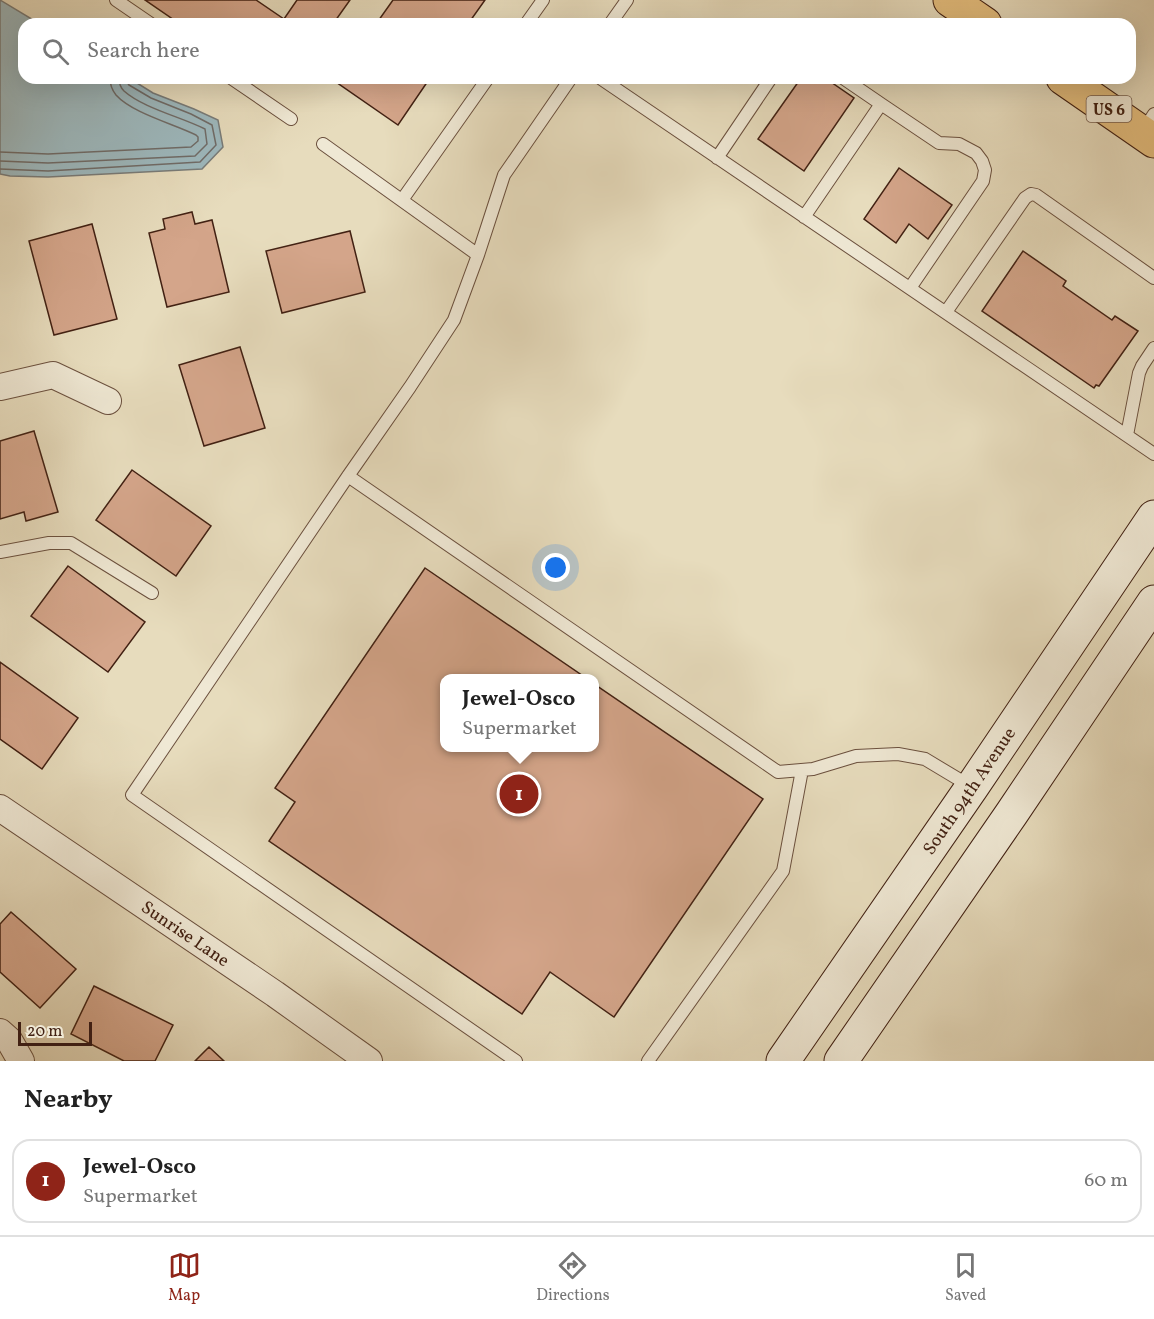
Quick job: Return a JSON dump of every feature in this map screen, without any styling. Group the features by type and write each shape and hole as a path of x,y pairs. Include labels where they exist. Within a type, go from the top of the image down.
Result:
{"main road":[{"path":"950,0 976,18"},
{"name":"US 6","path":"1073,84 1150,129"}],"street":[{"path":"0,387 53,375 108,401"},
{"name":"South 94th Avenue","path":"783,1061 1154,518"},
{"path":"841,1061 1154,602"},
{"name":"Sunrise Lane","path":"0,808 275,994 369,1061"},
{"path":"0,1032 9,1040 21,1061"}],"lane":[{"path":"116,0 143,18"},
{"path":"530,18 543,0"},
{"path":"614,18 627,0"},
{"path":"240,84 291,119"},
{"path":"402,200 484,84"},
{"path":"516,1061 132,795 454,320 504,175 567,84"},
{"path":"609,84 1154,454"},
{"path":"717,158 767,84"},
{"path":"852,84 939,143 959,144 976,153 985,170 983,181 910,288"},
{"path":"804,217 881,104"},
{"path":"322,144 478,255"},
{"path":"945,312 1030,194 1036,195 1154,278"},
{"path":"1127,435 1139,373 1154,348"},
{"path":"348,476 778,772 813,770 856,756 898,754 925,759 972,787"},
{"path":"0,552 49,543 71,543 152,593"},
{"path":"648,1061 783,871 802,770"}],"water":[{"path":"0,0 30,18 18,18 18,84 139,84 153,93 218,120 223,147 202,169 48,177 0,174"}],"building":[{"path":"145,0 256,0 283,18 171,18"},
{"path":"297,0 350,0 337,18 285,18"},
{"path":"393,0 485,0 472,18 380,18"},
{"path":"339,84 426,84 398,125"},
{"path":"797,84 834,84 854,98 804,171 758,139"},
{"path":"899,168 952,205 928,239 909,224 896,243 864,219"},
{"path":"192,212 195,224 212,220 229,292 167,307 149,233 165,229 163,219"},
{"path":"92,224 117,319 54,335 29,241"},
{"path":"350,231 365,292 282,313 266,251"},
{"path":"1023,251 1066,281 1063,286 1112,320 1115,316 1138,331 1099,386 1096,385 1094,388 982,311"},
{"path":"240,347 265,428 204,446 179,365"},
{"path":"34,431 58,512 26,521 24,512 0,519 0,441"},
{"path":"132,470 211,526 176,576 96,520"},
{"path":"68,566 145,622 108,672 31,616"},
{"path":"425,568 580,674 440,674 440,752 599,752 599,687 763,799 614,1017 550,972 522,1014 269,841 295,802 275,788"},
{"path":"0,662 78,718 42,769 0,739"},
{"path":"11,912 76,969 40,1008 0,972 0,924"},
{"path":"94,986 173,1025 155,1061 124,1061 71,1034"},
{"path":"209,1047 224,1061 195,1061"}],"place":[{"name":"Jewel-Osco","path":"519,794"}]}
